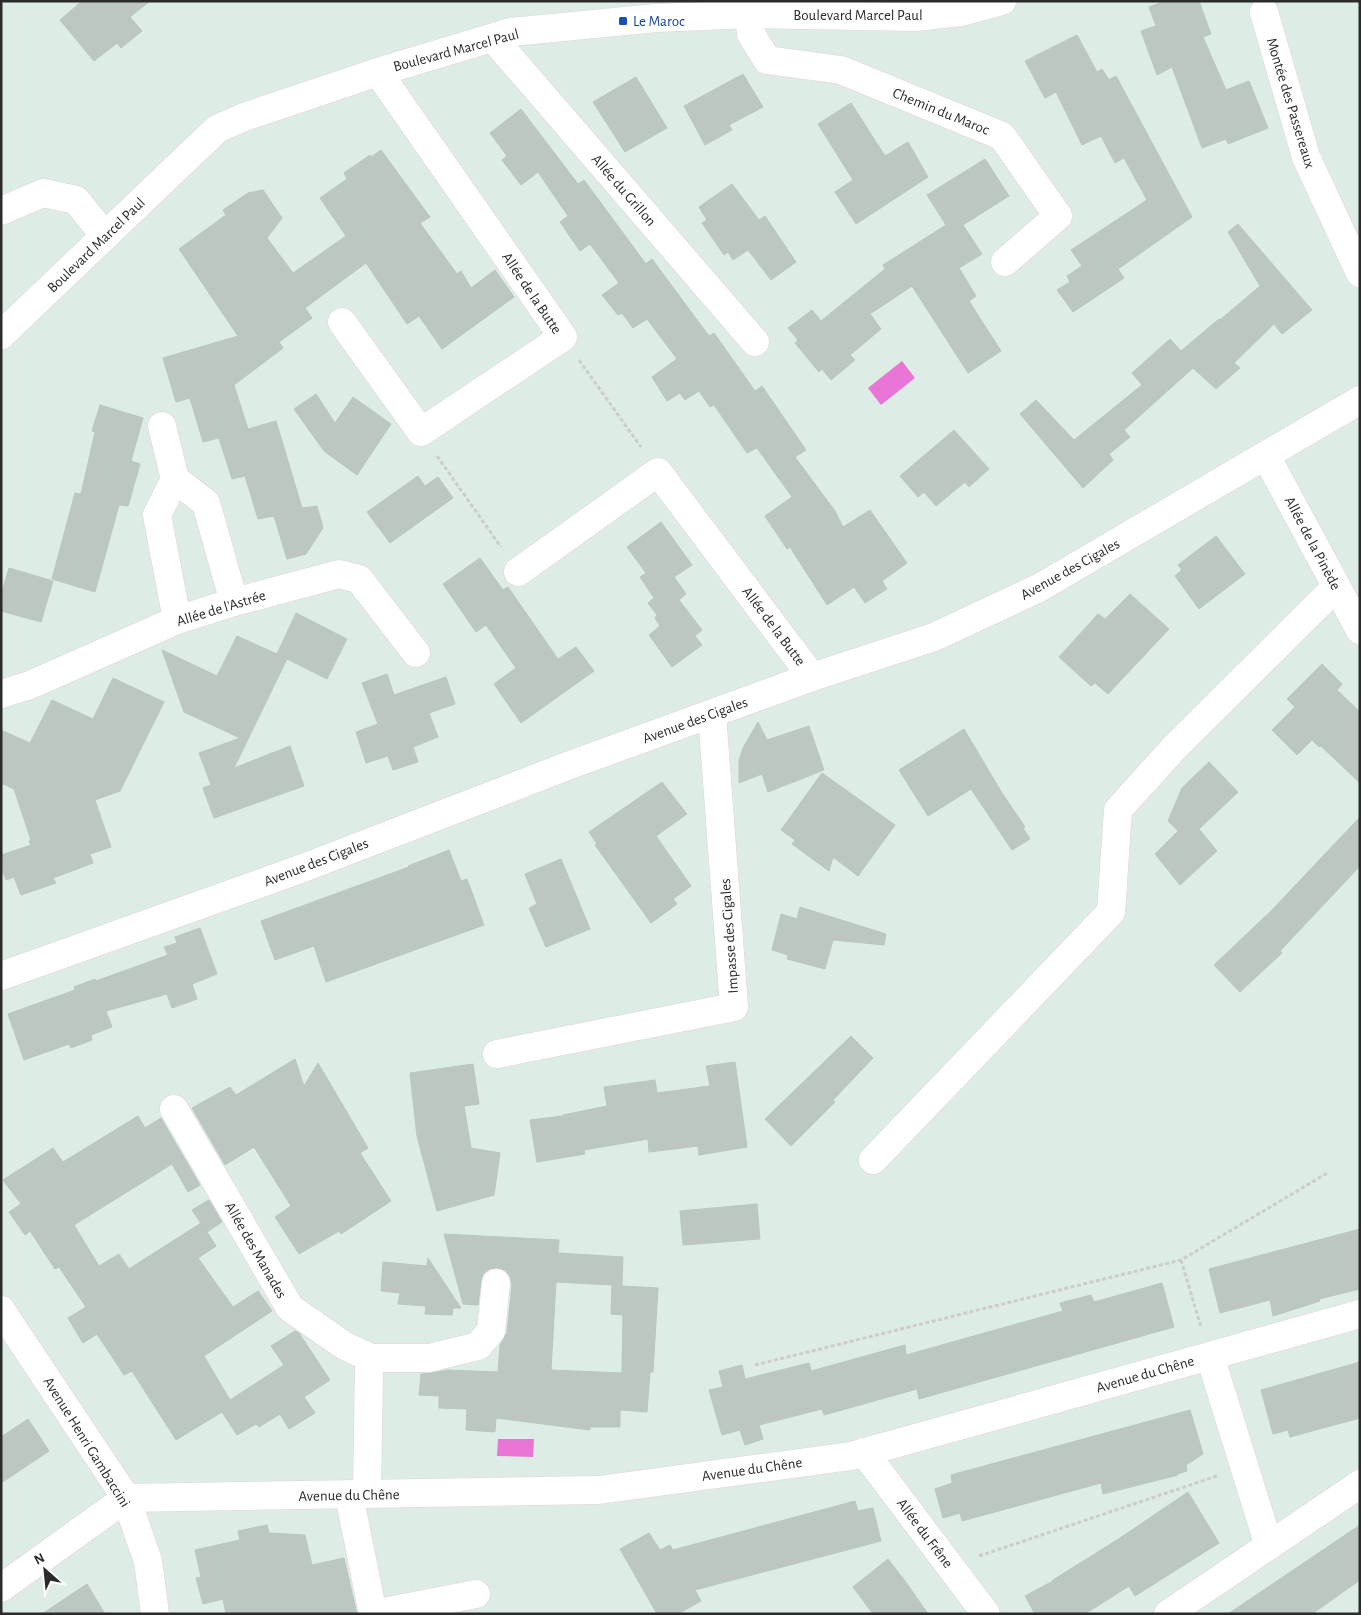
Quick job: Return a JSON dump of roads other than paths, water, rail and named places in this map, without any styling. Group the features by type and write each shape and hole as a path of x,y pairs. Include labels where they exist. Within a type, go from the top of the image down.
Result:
{"street":[{"name":"Boulevard Marcel Paul","path":"1,335 217,129 244,117 378,72 512,32 655,10 915,17 961,12 1002,1"},
{"name":"Montée des Passereaux","path":"1264,12 1306,157 1360,273"},
{"name":"Chemin du Maroc","path":"749,14 751,34 767,60 840,70 1002,136 1058,216 1005,262"},
{"name":"Allée du Grillon","path":"493,38 755,342"},
{"name":"Allée de la Butte","path":"342,322 421,432 563,337 378,72"},
{"path":"1,211 43,193 76,200 105,236"},
{"name":"Avenue des Cigales","path":"1,976 303,868 570,765 812,677 934,636 1039,588 1360,400"},
{"path":"162,426 175,479 206,503 234,602"},
{"name":"Allée de la Pinède","path":"1266,456 1360,630"},
{"name":"Allée de la Butte","path":"518,572 658,472 812,677"},
{"path":"175,479 157,515 177,620"},
{"name":"Allée de l'Astrée","path":"1,694 30,685 177,620 234,602 339,574 359,579 416,653"},
{"path":"873,1160 1111,912 1118,810 1173,748 1336,587"},
{"name":"Impasse des Cigales","path":"497,1054 734,1007 712,714"},
{"name":"Allée des Manades","path":"174,1109 290,1308 345,1346 371,1358 429,1358 478,1346 490,1331 496,1283"},
{"name":"Avenue Henri Gambaccini","path":"1,1310 126,1498 148,1561 155,1614"},
{"name":"Avenue du Chêne","path":"126,1498 599,1490 851,1456 1360,1314"},
{"path":"1210,1356 1269,1546"},
{"path":"371,1358 358,1494 373,1614 476,1594"},
{"name":"Allée du Frêne","path":"864,1452 986,1614"},
{"path":"1168,1614 1360,1484"},
{"path":"1,1588 126,1498"}],"place":[{"name":"Le Maroc","path":"623,21"}]}
